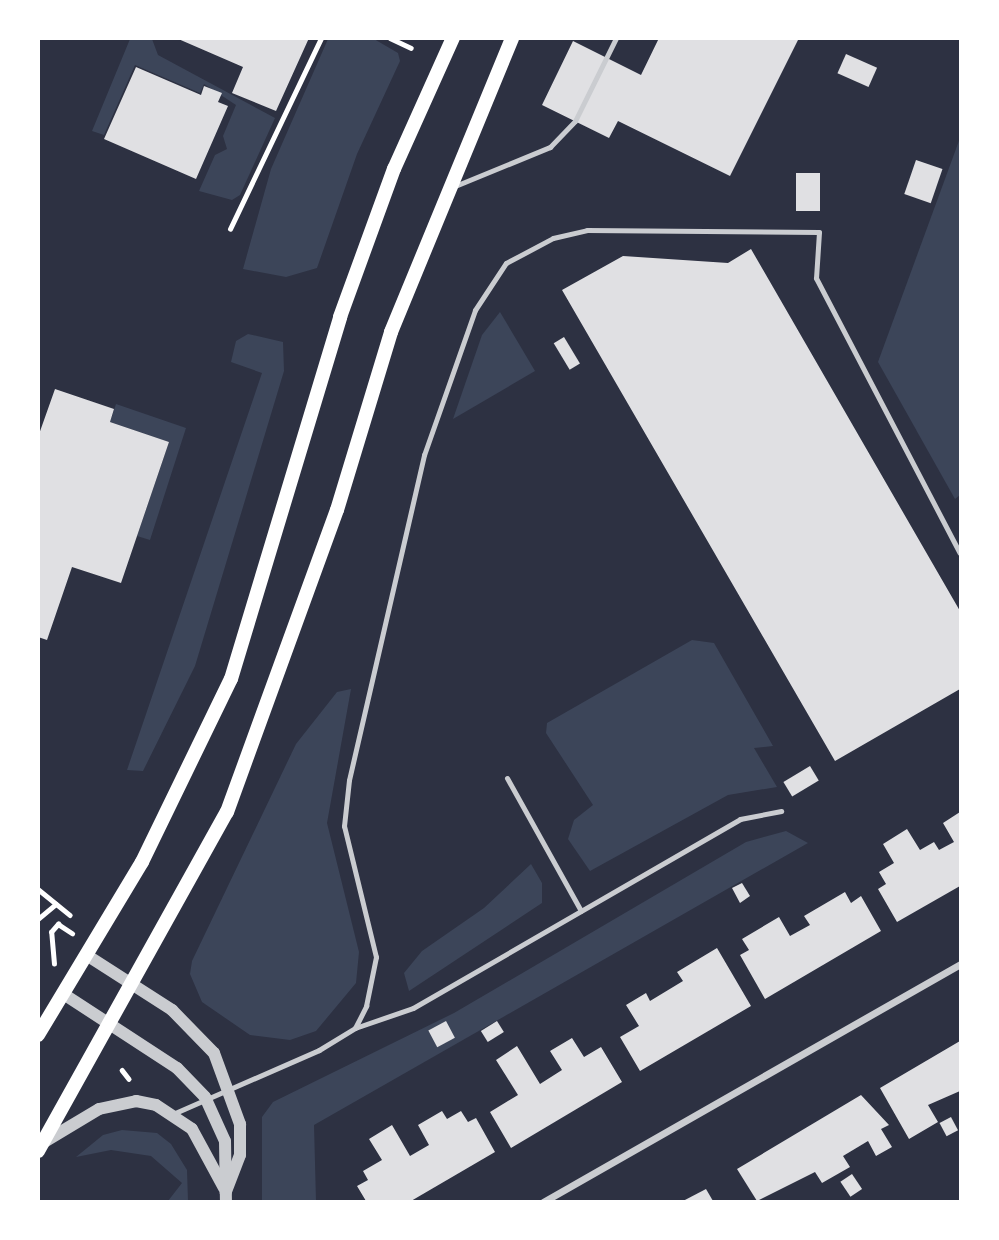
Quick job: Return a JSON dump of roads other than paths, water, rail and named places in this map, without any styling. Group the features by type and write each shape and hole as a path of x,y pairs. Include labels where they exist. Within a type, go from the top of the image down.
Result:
{"main road":[{"path":"38,1035 88,956 148,851 231,679 340,317 394,169 453,38"},
{"path":"41,1146 113,1025 232,799 445,189 512,38"}],"street":[{"path":"88,956 135,985 200,1034 230,1086 240,1155 226,1197"},
{"path":"543,1202 961,964"},
{"path":"66,992 177,1068 205,1097 225,1141 226,1197"},
{"path":"41,1146 120,1103 136,1101 175,1114 192,1129 226,1197"}],"lane":[{"path":"445,189 550,147 575,121 616,38"},
{"path":"355,1028 374,985 376,957 344,826 349,780 424,455 475,310 506,263 553,238 587,230 819,232 821,288 961,553"},
{"path":"507,778 581,911"},
{"path":"175,1114 205,1097 319,1050 355,1028 413,1008 740,819 781,811"}]}
